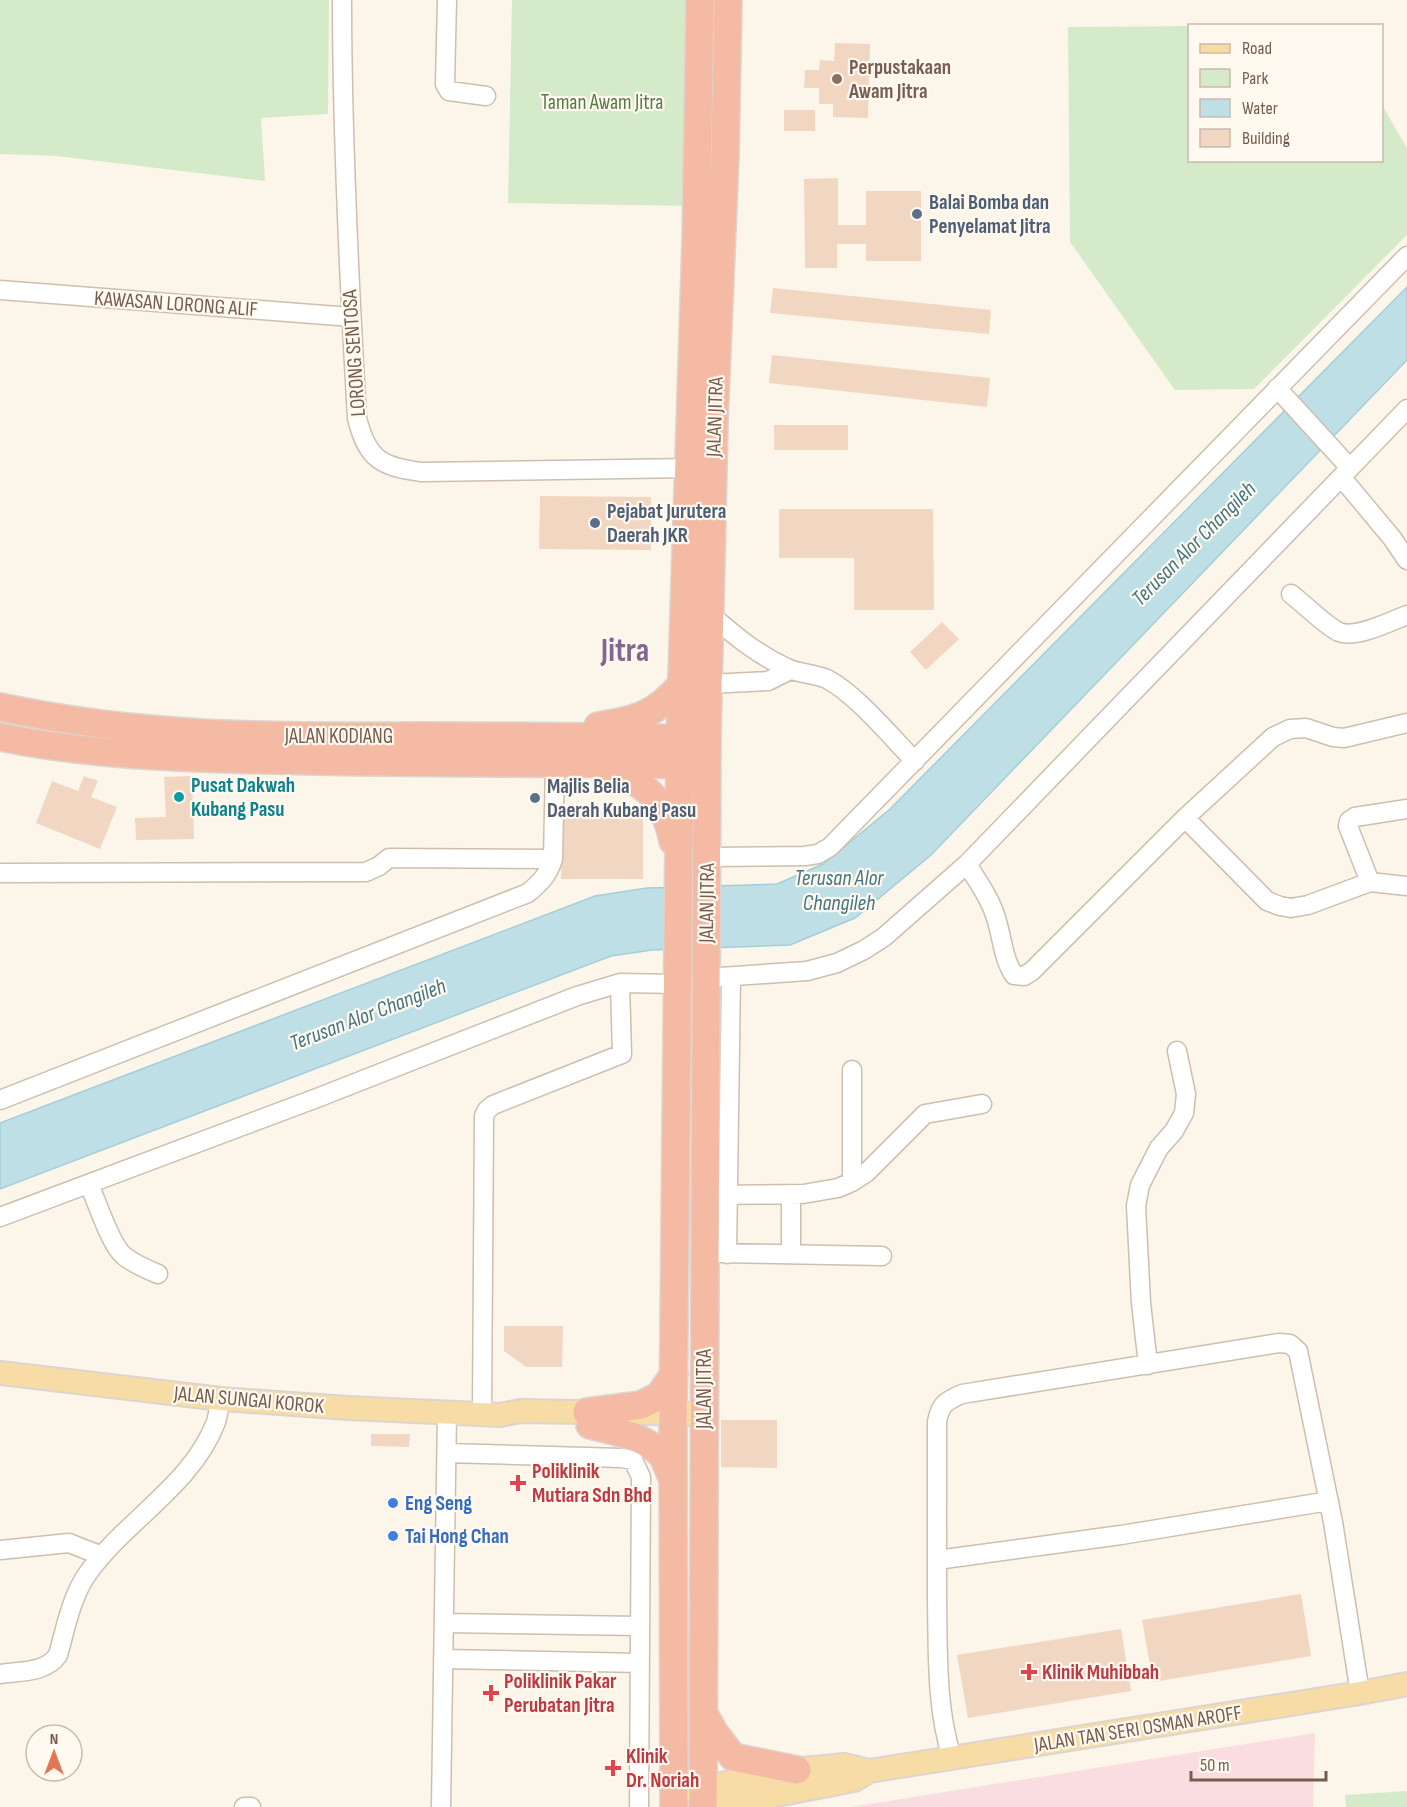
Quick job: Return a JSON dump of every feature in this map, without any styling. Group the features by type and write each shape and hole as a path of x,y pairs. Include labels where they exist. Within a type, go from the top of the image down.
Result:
{"highway":[{"name":"JALAN JITRA","path":"700,0 714,433 707,752 708,869 715,976 717,1195 716,1253 704,1420 703,1711 707,1801"},
{"name":"JALAN JITRA","path":"674,1799 673,1420 680,752 688,468 728,0"},
{"path":"543,735 647,715 682,684"},
{"name":"JALAN KODIANG","path":"0,707 105,726 160,732 237,736 543,735 680,752"},
{"name":"JALAN KODIANG","path":"0,737 97,752 162,757 317,762 566,762 680,752"},
{"path":"680,752 707,752"},
{"path":"566,762 625,776 649,791 663,809 671,831 679,876"},
{"path":"589,1419 641,1405 659,1396 674,1374"},
{"path":"589,1419 648,1445 662,1456 673,1479"},
{"path":"703,1711 714,1732 734,1756 797,1770"}],"main road":[{"name":"JALAN SUNGAI KOROK","path":"0,1373 221,1399 447,1413 491,1414 520,1411 589,1419 704,1420"},
{"name":"JALAN TAN SERI OSMAN AROFF","path":"674,1799 707,1801 854,1780 869,1772 1407,1684"},
{"name":"JALAN TAN SERI OSMAN AROFF","path":"707,1801 781,1771 845,1766 869,1772"}],"street":[{"name":"LORONG SENTOSA","path":"342,0 342,68 357,418 361,434 376,458 400,469 422,472 688,468"},
{"path":"447,0 445,84 449,91 486,96"},
{"path":"708,869 818,854 830,847 1283,394 1407,256"},
{"name":"KAWASAN LORONG ALIF","path":"0,290 351,317"},
{"path":"1283,394 1336,453 1346,473 1407,560"},
{"path":"715,976 807,971 837,963 884,937 967,864 1407,409"},
{"path":"1291,594 1340,633 1373,629 1407,615"},
{"path":"711,615 763,656 790,670 810,673 827,679 848,694 915,760"},
{"path":"709,684 768,681 790,670"},
{"path":"967,864 989,900 1009,968 1014,975 1024,976 1032,971 1185,818 1272,738 1290,729 1306,729 1344,738 1407,723"},
{"path":"0,1100 520,896 543,881 549,871 553,859 566,762"},
{"path":"1370,882 1348,825 1349,821 1355,817 1407,809"},
{"path":"1185,818 1267,901 1280,906 1291,908 1308,905 1370,882 1407,886"},
{"path":"0,873 366,872 389,858 553,859"},
{"path":"0,1217 317,1098 577,996 620,983 678,978"},
{"path":"491,1414 484,1116 493,1105 622,1054 620,983"},
{"path":"1148,1365 1141,1304 1136,1206 1140,1185 1159,1148 1174,1131 1184,1113 1186,1094 1177,1051"},
{"path":"852,1070 852,1182"},
{"path":"717,1195 814,1193 852,1182 867,1173 925,1114 982,1104"},
{"path":"89,1184 122,1256 158,1274"},
{"path":"791,1194 791,1254"},
{"path":"716,1253 882,1256"},
{"path":"952,1758 945,1734 940,1693 937,1560 937,1422 939,1410 947,1400 962,1394 1279,1343 1290,1344 1298,1351 1329,1501 1360,1693"},
{"path":"0,1674 47,1667 54,1661 58,1655 75,1596 88,1573 190,1466 216,1422 221,1399"},
{"path":"441,1807 447,1413"},
{"path":"447,1453 633,1460 641,1477 639,1807"},
{"path":"937,1560 1121,1535 1329,1501"},
{"path":"0,1550 69,1543 102,1556"},
{"path":"444,1623 640,1626"},
{"path":"443,1659 640,1663"},
{"path":"244,1807 251,1807"}],"shaded area":[{"path":"1315,1733 1313,1807 851,1807"}],"green space":[{"path":"0,0 329,0 328,114 261,118 265,181 57,156 0,154"},
{"name":"Taman Awam Jitra","path":"512,0 697,0 692,206 508,203"},
{"path":"1188,26 1188,162 1383,162 1383,107 1407,148 1407,235 1254,389 1175,390 1070,242 1068,27"},
{"path":"1407,1791 1407,1807 1346,1807 1345,1795"}],"water":[{"name":"Terusan Alor Changileh","path":"1407,287 1407,360 931,855 855,918 790,945 652,950 611,956 0,1189 0,1123 595,896 647,888 777,884 823,864 889,810"}],"building":[{"name":"Perpustakaan Awam Jitra","path":"835,43 870,44 868,118 833,117 833,104 819,104 819,88 804,88 805,70 819,70 820,60 834,61"},
{"path":"784,110 815,110 815,131 784,131"},
{"path":"838,178 838,225 866,225 866,191 921,191 921,261 866,261 866,244 837,244 837,268 805,268 804,179"},
{"path":"773,288 991,310 989,334 770,313"},
{"path":"772,355 990,378 987,407 769,383"},
{"path":"774,425 848,425 848,450 774,450"},
{"name":"Pejabat Jurutera Daerah JKR","path":"540,496 651,497 651,550 539,549"},
{"path":"779,509 933,509 934,610 854,610 854,558 779,558"},
{"path":"942,622 959,639 926,670 910,652"},
{"path":"84,776 98,781 91,797 117,807 100,849 36,823 52,781 78,791"},
{"name":"Pusat Dakwah Kubang Pasu","path":"192,776 194,839 136,840 135,818 166,817 164,777"},
{"path":"562,812 643,813 643,879 561,879"},
{"path":"504,1326 563,1326 562,1367 526,1367 504,1351"},
{"path":"721,1420 777,1420 777,1468 721,1467"},
{"path":"371,1434 410,1434 409,1447 371,1446"},
{"path":"1301,1594 1311,1656 1153,1682 1142,1620"},
{"path":"1121,1629 1131,1691 968,1718 957,1655"}],"place":[{"name":"Perpustakaan Awam Jitra","path":"837,79"},
{"name":"Balai Bomba dan Penyelamat Jitra","path":"917,214"},
{"name":"Pejabat Jurutera Daerah JKR","path":"595,523"},
{"name":"Pusat Dakwah Kubang Pasu","path":"179,797"},
{"name":"Majlis Belia Daerah Kubang Pasu","path":"535,798"},
{"name":"Poliklinik Mutiara Sdn Bhd","path":"518,1483"},
{"name":"Eng Seng","path":"393,1503"},
{"name":"Tai Hong Chan","path":"393,1536"},
{"name":"Klinik Muhibbah","path":"1029,1672"},
{"name":"Poliklinik Pakar Perubatan Jitra","path":"491,1693"},
{"name":"Klinik Dr. Noriah","path":"613,1768"}],"district":[{"name":"Jitra","path":"625,651"}]}
